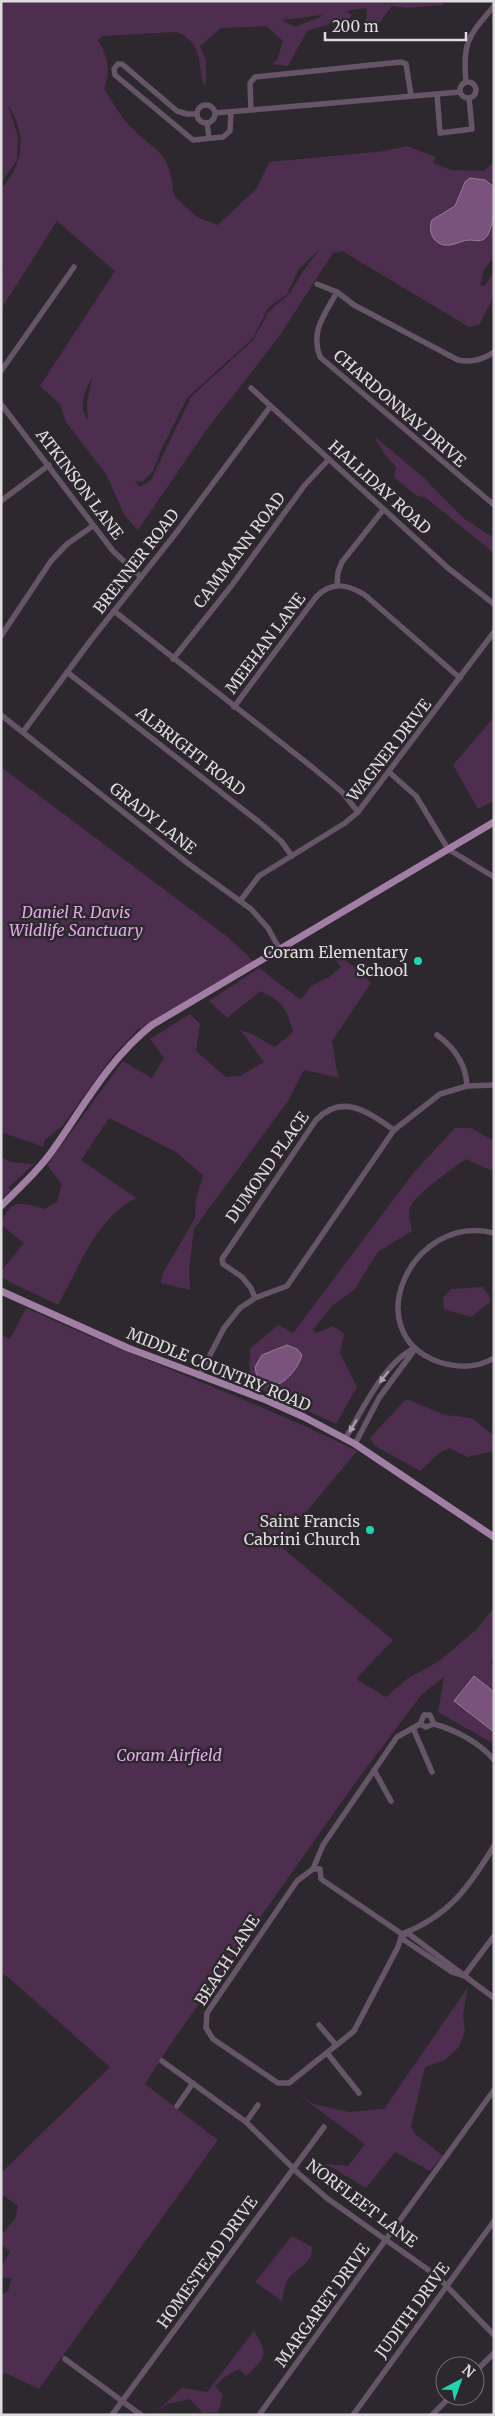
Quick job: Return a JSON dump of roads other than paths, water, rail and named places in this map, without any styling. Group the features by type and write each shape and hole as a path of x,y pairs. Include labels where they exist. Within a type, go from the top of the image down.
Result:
{"main road":[{"path":"1,1206 38,1169 104,1075 136,1038 152,1025 494,822"},
{"name":"MIDDLE COUNTRY ROAD","path":"1,1291 67,1322 199,1376 266,1400 345,1439 494,1537"}],"street":[{"path":"466,82 464,56 467,39 494,6"},
{"path":"251,110 250,83 255,77 402,62 406,64 410,96"},
{"path":"196,114 178,111 122,64 118,64 114,69 115,75 193,140 223,137 230,131 231,112"},
{"path":"131,88 139,78"},
{"path":"460,92 462,84 466,82"},
{"path":"460,92 462,96 469,98 475,94 474,84 466,82"},
{"path":"215,113 460,92"},
{"path":"437,94 440,133 472,129 469,98"},
{"path":"205,104 213,108 215,113 212,121 207,123 199,120 196,114 198,108 205,104"},
{"path":"207,123 209,138"},
{"path":"1,371 74,267"},
{"path":"317,284 337,292 354,305 458,360 468,362 486,357 494,352"},
{"name":"CHARDONNAY DRIVE","path":"337,292 319,324 314,343 320,357 494,505"},
{"name":"HALLIDAY ROAD","path":"251,388 448,568 494,604"},
{"name":"ATKINSON LANE","path":"1,404 50,465 112,551 141,577"},
{"name":"BRENNER ROAD","path":"23,732 270,407"},
{"name":"CAMMANN ROAD","path":"173,659 232,585 304,486 329,459"},
{"path":"1,501 50,465"},
{"path":"383,510 342,562 338,572 337,585 353,588 365,594 460,678"},
{"path":"1,636 51,561 67,544 94,526"},
{"name":"MEEHAN LANE","path":"234,707 316,597 323,590 337,585"},
{"path":"114,612 342,792 358,812"},
{"name":"WAGNER DRIVE","path":"240,901 259,876 345,823 358,812 390,773 494,632"},
{"name":"ALBRIGHT ROAD","path":"68,672 266,828 281,841 292,856"},
{"name":"GRADY LANE","path":"1,715 190,865 240,901 260,918 280,950"},
{"path":"390,773 416,796 448,849 494,877"},
{"path":"438,1035 456,1052 467,1075 467,1086"},
{"path":"199,1376 231,1318 240,1308 256,1298 287,1286 317,1245 394,1130 440,1094 467,1086 494,1085"},
{"name":"DUMOND PLACE","path":"256,1298 248,1284 223,1264 222,1259 316,1120 329,1110 348,1106 367,1112 394,1130"},
{"path":"494,1233 463,1230 446,1235 426,1248 412,1264 405,1278 399,1304 402,1329 415,1348 434,1360 460,1367 480,1364 494,1358"},
{"path":"345,1439 386,1375 406,1352 415,1348"},
{"path":"355,1444 379,1398 415,1348"},
{"name":"BEACH LANE","path":"402,1934 398,1947 354,2031 289,2083 278,2083 213,2039 206,2028 207,2013 297,1881 313,1869 323,1845 397,1737 420,1724 427,1714 433,1717 434,1724"},
{"name":"BEACH LANE","path":"420,1724 426,1727 434,1724 452,1729 494,1760"},
{"path":"413,1728 432,1772"},
{"path":"374,1770 391,1801"},
{"path":"402,1934 422,1926 447,1910 462,1894 494,1846"},
{"path":"313,1869 320,1870 321,1879 402,1934 409,1934 494,1998"},
{"path":"464,1976 494,1936"},
{"path":"319,2024 336,2045"},
{"path":"327,2054 359,2093"},
{"name":"NORFLEET LANE","path":"162,2060 246,2122 292,2168 328,2199 437,2276 494,2335"},
{"path":"177,2106 193,2084"},
{"name":"MARGARET DRIVE","path":"259,2415 494,2090"},
{"path":"246,2122 258,2105"},
{"name":"HOMESTEAD DRIVE","path":"112,2415 324,2126"},
{"name":"JUDITH DRIVE","path":"353,2415 494,2221"},
{"path":"65,2359 141,2415"},
{"path":"432,2415 441,2406"}],"place":[{"name":"Coram Elementary School","path":"418,961"},
{"name":"Saint Francis Cabrini Church","path":"370,1530"}],"park label":[{"name":"Daniel R. Davis Wildlife Sanctuary","path":"76,921"},
{"name":"Coram Airfield","path":"169,1755"}]}
